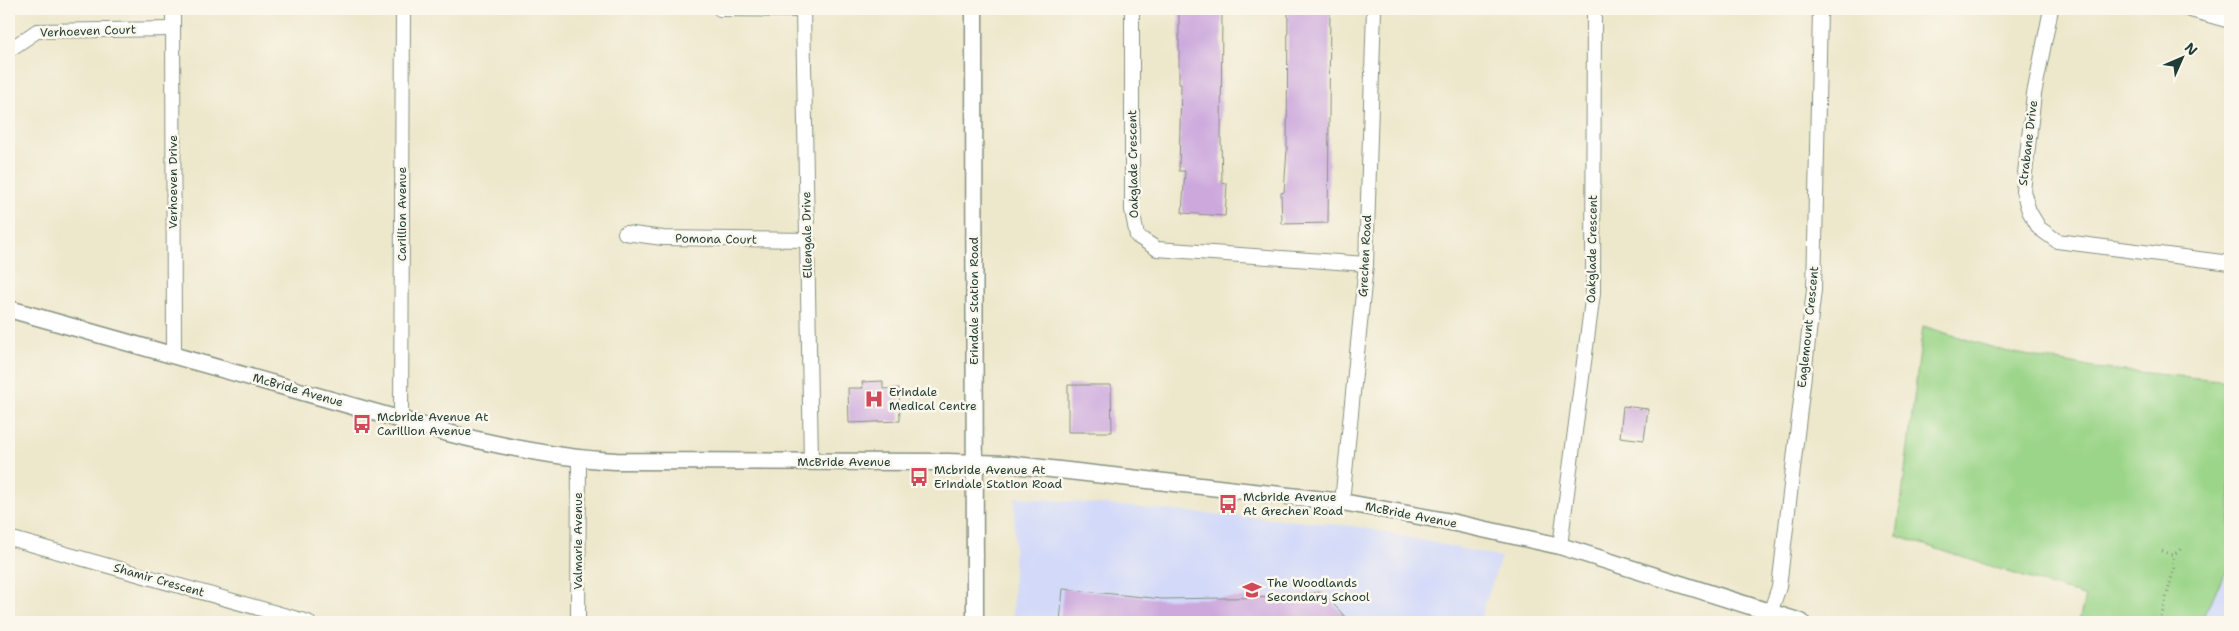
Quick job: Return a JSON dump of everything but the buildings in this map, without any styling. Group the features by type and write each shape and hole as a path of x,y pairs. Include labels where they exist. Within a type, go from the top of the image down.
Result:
{"street":[{"name":"Verhoeven Drive","path":"173,9 174,356"},
{"name":"Carillion Avenue","path":"400,419 404,9"},
{"path":"720,9 803,10"},
{"name":"Erindale Station Road","path":"974,9 975,622"},
{"name":"Oakglade Crescent","path":"1132,9 1132,210 1137,236 1157,249 1366,264"},
{"name":"Grechen Road","path":"1342,502 1366,264 1374,9"},
{"name":"Oakglade Crescent","path":"1560,546 1593,294 1594,9"},
{"name":"Eaglemount Crescent","path":"1770,613 1779,587 1814,290 1820,9"},
{"name":"Strabane Drive","path":"2051,9 2034,94 2022,191 2029,211 2039,228 2057,240 2230,262"},
{"path":"2187,9 2230,21"},
{"name":"Ellengale Drive","path":"803,10 811,461"},
{"name":"Verhoeven Court","path":"9,50 37,31 173,28"},
{"name":"Pomona Court","path":"625,233 663,238 808,240"},
{"name":"McBride Avenue","path":"9,309 492,444 579,459 682,462 811,461 1007,464 1342,502 1446,521 1560,546 1801,622"},
{"name":"Valmarie Avenue","path":"578,622 579,459"},
{"name":"Shamir Crescent","path":"9,538 308,622"}],"path":[{"path":"2160,622 2174,568 2174,555 2182,548"},
{"path":"2162,551 2174,555"}],"shaded area":[{"name":"The Woodlands Secondary School","path":"1015,497 1354,526 1501,557 1479,622 1013,622"},
{"path":"2230,564 2230,622 2200,622 2228,570"}],"green space":[{"path":"1923,326 2004,351 2094,368 2230,381 2230,564 2200,622 2078,622 2086,597 1897,536"}],"place":[{"name":"Erindale Medical Centre","path":"874,399"},
{"name":"Mcbride Avenue At Carillion Avenue","path":"362,424"},
{"name":"Mcbride Avenue At Erindale Station Road","path":"919,477"},
{"name":"Mcbride Avenue At Grechen Road","path":"1228,504"},
{"name":"The Woodlands Secondary School","path":"1252,590"}]}
